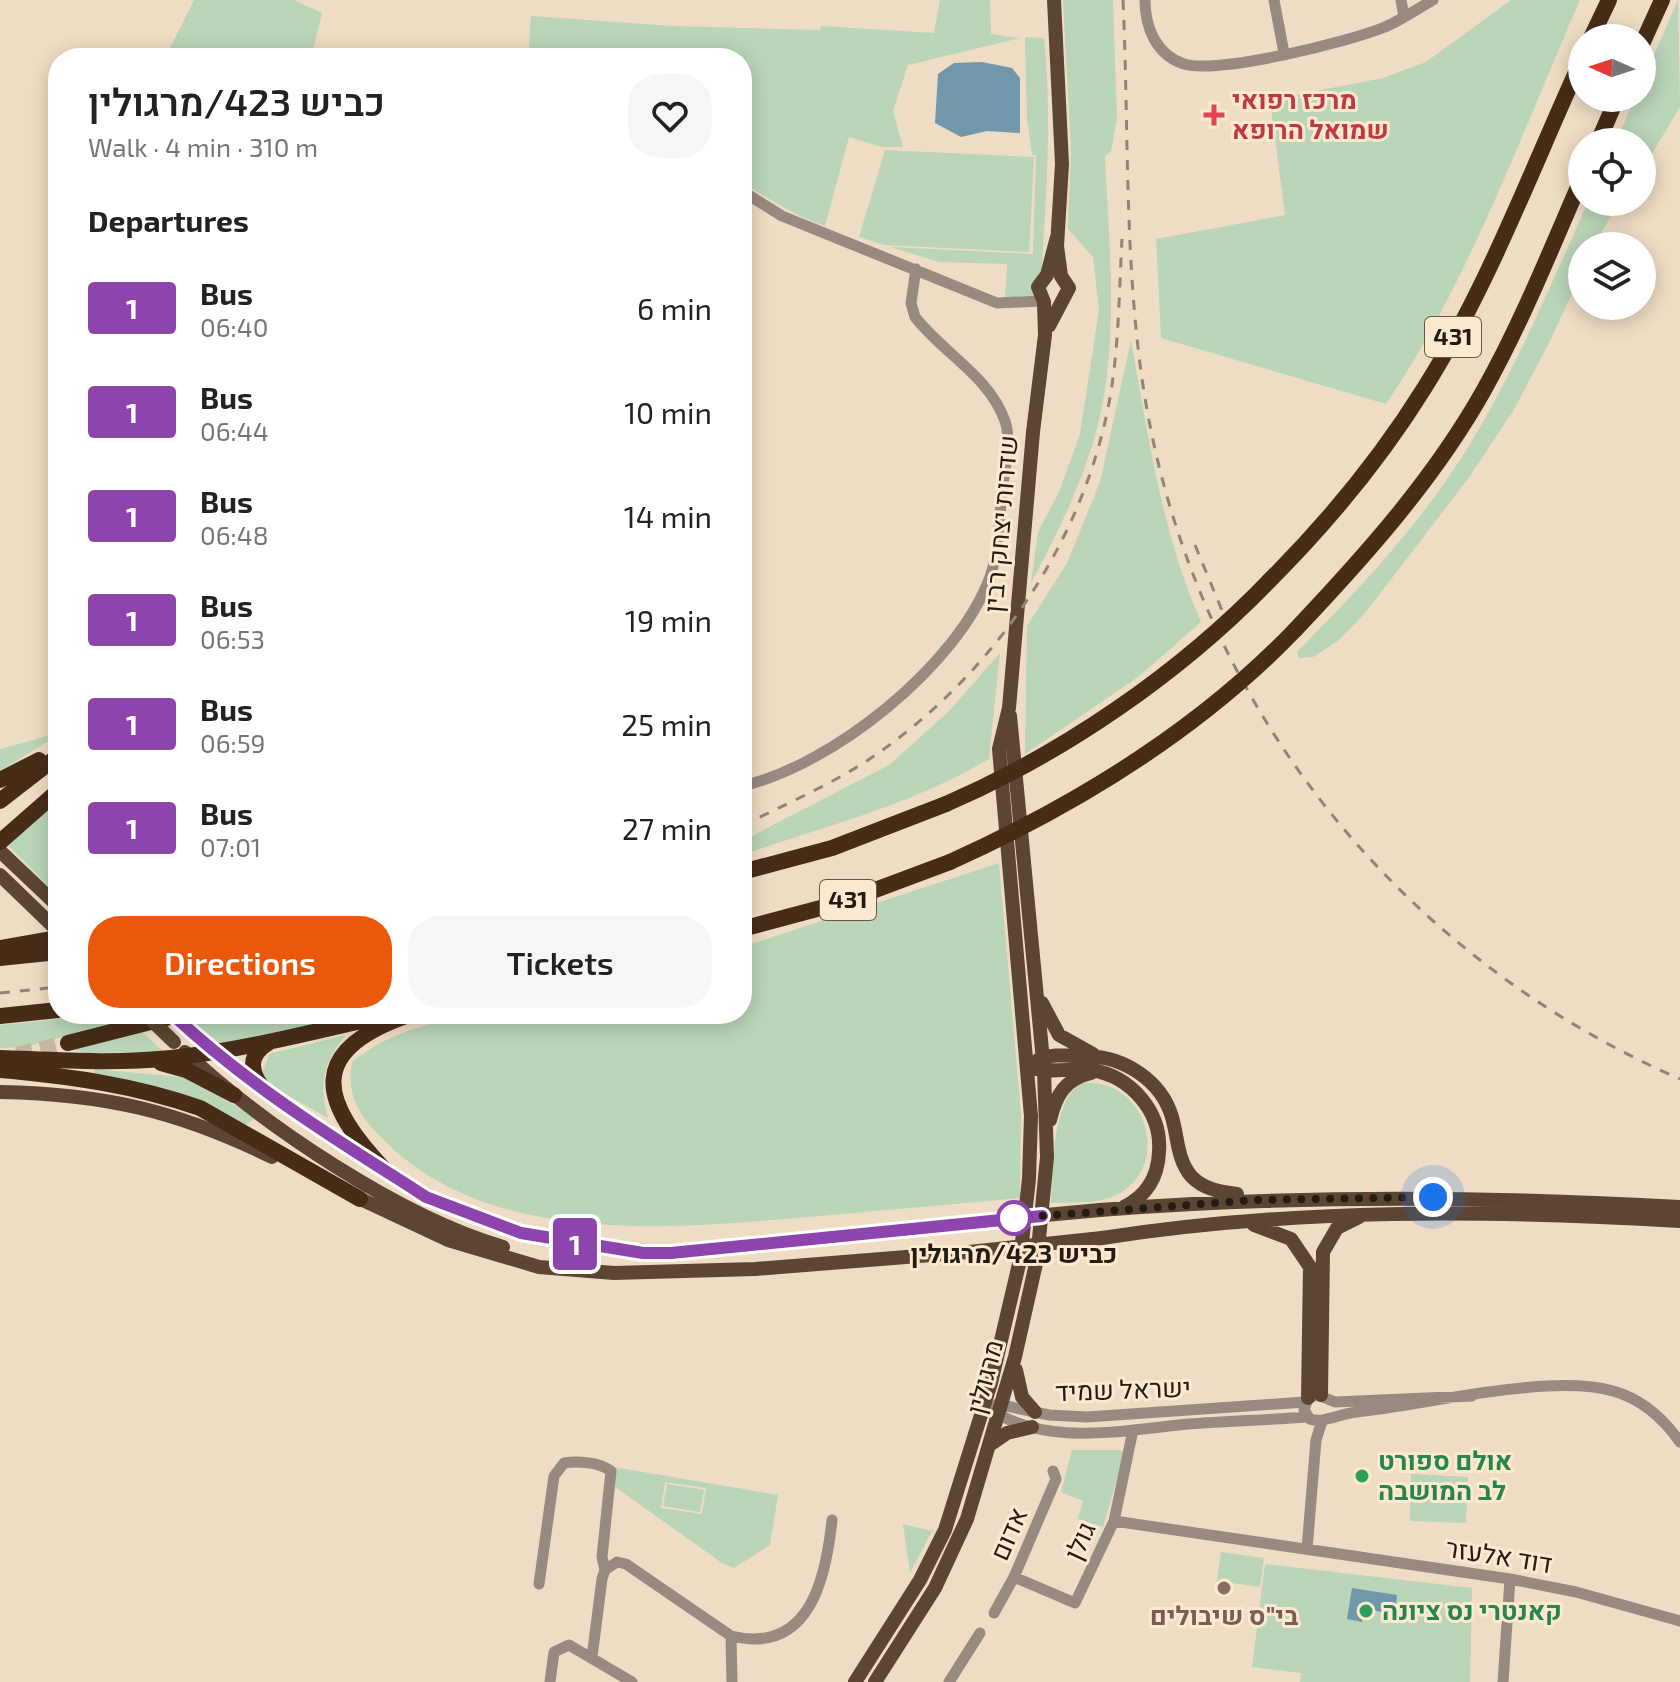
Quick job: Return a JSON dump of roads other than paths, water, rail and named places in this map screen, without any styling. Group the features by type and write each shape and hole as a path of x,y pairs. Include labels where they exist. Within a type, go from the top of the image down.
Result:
{"highway":[{"path":"1598,24 1609,0"},
{"path":"1651,24 1662,0"},
{"name":"431","path":"752,869 832,848 946,804 1030,761 1107,712 1197,645 1269,581 1364,476 1427,385 1477,286 1568,89"},
{"name":"431","path":"752,926 843,902 950,862 1052,811 1141,756 1249,674 1295,630 1371,547 1460,428 1523,311 1568,210"},
{"path":"0,780 48,755"},
{"path":"0,801 48,764"},
{"path":"0,842 48,800"},
{"path":"752,935 843,902"},
{"path":"0,948 48,940"},
{"path":"0,958 48,953"},
{"path":"0,1016 48,1011"},
{"path":"68,1043 143,1024"},
{"path":"136,1061 212,1052 347,1024"},
{"path":"385,1024 354,1043 340,1056 334,1076 334,1096 346,1126 387,1172"},
{"path":"265,1091 256,1081 252,1065 257,1050 271,1041"},
{"path":"0,1058 136,1061 173,1065 234,1095"},
{"path":"0,1070 92,1079 200,1108 360,1199"}],"main road":[{"name":"שדרות יצחק רבין","path":"1044,1064 1009,708 1033,432 1057,237 1062,164 1054,0"},
{"name":"שדרות יצחק רבין","path":"1009,708 1000,740 1000,785 1027,1065"},
{"path":"0,851 48,897"},
{"path":"0,875 48,921"},
{"path":"1036,981 1045,1010 1059,1035 1097,1056 1127,1064 1158,1090 1171,1114 1182,1161 1199,1183 1226,1193 1277,1199"},
{"path":"155,1024 234,1095 316,1152 418,1212 487,1242 584,1270"},
{"path":"182,1024 212,1052 265,1091 426,1197 521,1233 643,1253 671,1253 1100,1210 1277,1199 1433,1197 1680,1207"},
{"path":"1027,1065 1097,1056"},
{"path":"1044,1064 1104,1073 1142,1097 1154,1118 1160,1142 1153,1181 1135,1201 1120,1209"},
{"name":"מרגולין","path":"875,1682 949,1562 967,1519 1001,1410 1037,1259 1047,1140 1044,1064"},
{"name":"מרגולין","path":"855,1682 934,1555 951,1513 980,1420 1020,1260 1031,1147 1027,1065"},
{"path":"1047,1140 1060,1091 1074,1078 1104,1073"},
{"path":"0,1092 65,1094 143,1106 231,1137 448,1240 539,1267 614,1273 755,1269 969,1252 1221,1223 1369,1214 1521,1213 1680,1221"},
{"path":"1315,1399 1323,1252 1337,1228 1369,1214"},
{"path":"1221,1223 1255,1225 1278,1233 1291,1239 1306,1258 1310,1267 1315,1399"},
{"path":"991,1444 1034,1420 1018,1386 1015,1357"}],"street":[{"path":"1145,0 1149,29 1155,41 1172,59 1219,66 1353,38 1404,17 1433,0"},
{"path":"1274,0 1284,53"},
{"path":"1401,0 1404,17"},
{"path":"752,197 782,216 997,303 1048,291"},
{"path":"752,783 783,773 878,714 951,643 990,578 998,539 1007,426 985,385 915,317 911,303 916,269"},
{"name":"ישראל שמיד","path":"984,1405 1068,1433 1317,1419 1337,1413 1534,1388 1611,1390 1652,1411 1680,1442"},
{"name":"ישראל שמיד","path":"1034,1420 1315,1399 1374,1402 1472,1396"},
{"path":"1307,1549 1316,1440 1315,1399"},
{"path":"1315,1399 1331,1407 1317,1419"},
{"name":"גולן","path":"1014,1577 1075,1603 1114,1521 1133,1430"},
{"path":"539,1584 554,1476 564,1463 589,1464 611,1471 602,1557 605,1570 592,1657"},
{"name":"אדום","path":"994,1613 1014,1577 1056,1479 1053,1471"},
{"path":"605,1570 617,1562 626,1564 731,1636 751,1639 778,1633 810,1607 824,1580 832,1520"},
{"name":"דוד אלעזר","path":"1114,1521 1510,1579 1576,1592 1680,1621"},
{"path":"1503,1682 1510,1579"},
{"path":"949,1682 980,1633"},
{"path":"731,1636 732,1682"},
{"path":"550,1682 552,1656 557,1648 569,1645 632,1682"}],"water":[{"path":"982,62 1012,68 1020,78 1020,133 987,131 961,137 935,123 938,74 954,63"},
{"path":"1352,1588 1397,1595 1395,1614 1364,1609 1362,1622 1347,1619"}],"tunnel":[{"path":"17,1055 68,1043"}],"railway":[{"path":"1123,0 1130,246 1144,392 1169,505 1208,612 1260,712 1324,804 1399,888 1483,963 1577,1027 1680,1079"},
{"path":"752,821 856,768 915,725 992,648 1025,603 1077,507 1096,456 1115,363 1122,239"},
{"path":"1195,545 1233,637"},
{"path":"0,993 48,988"}],"place":[{"name":"מרכז רפואי שמואל הרופא","path":"1214,115"},
{"name":"כביש 423/מרגולין","path":"1014,1218"},
{"name":"אולם ספורט לב המושבה","path":"1362,1476"},
{"name":"בי\"ס שיבולים","path":"1224,1588"},
{"name":"קאנטרי נס ציונה","path":"1366,1611"}]}
